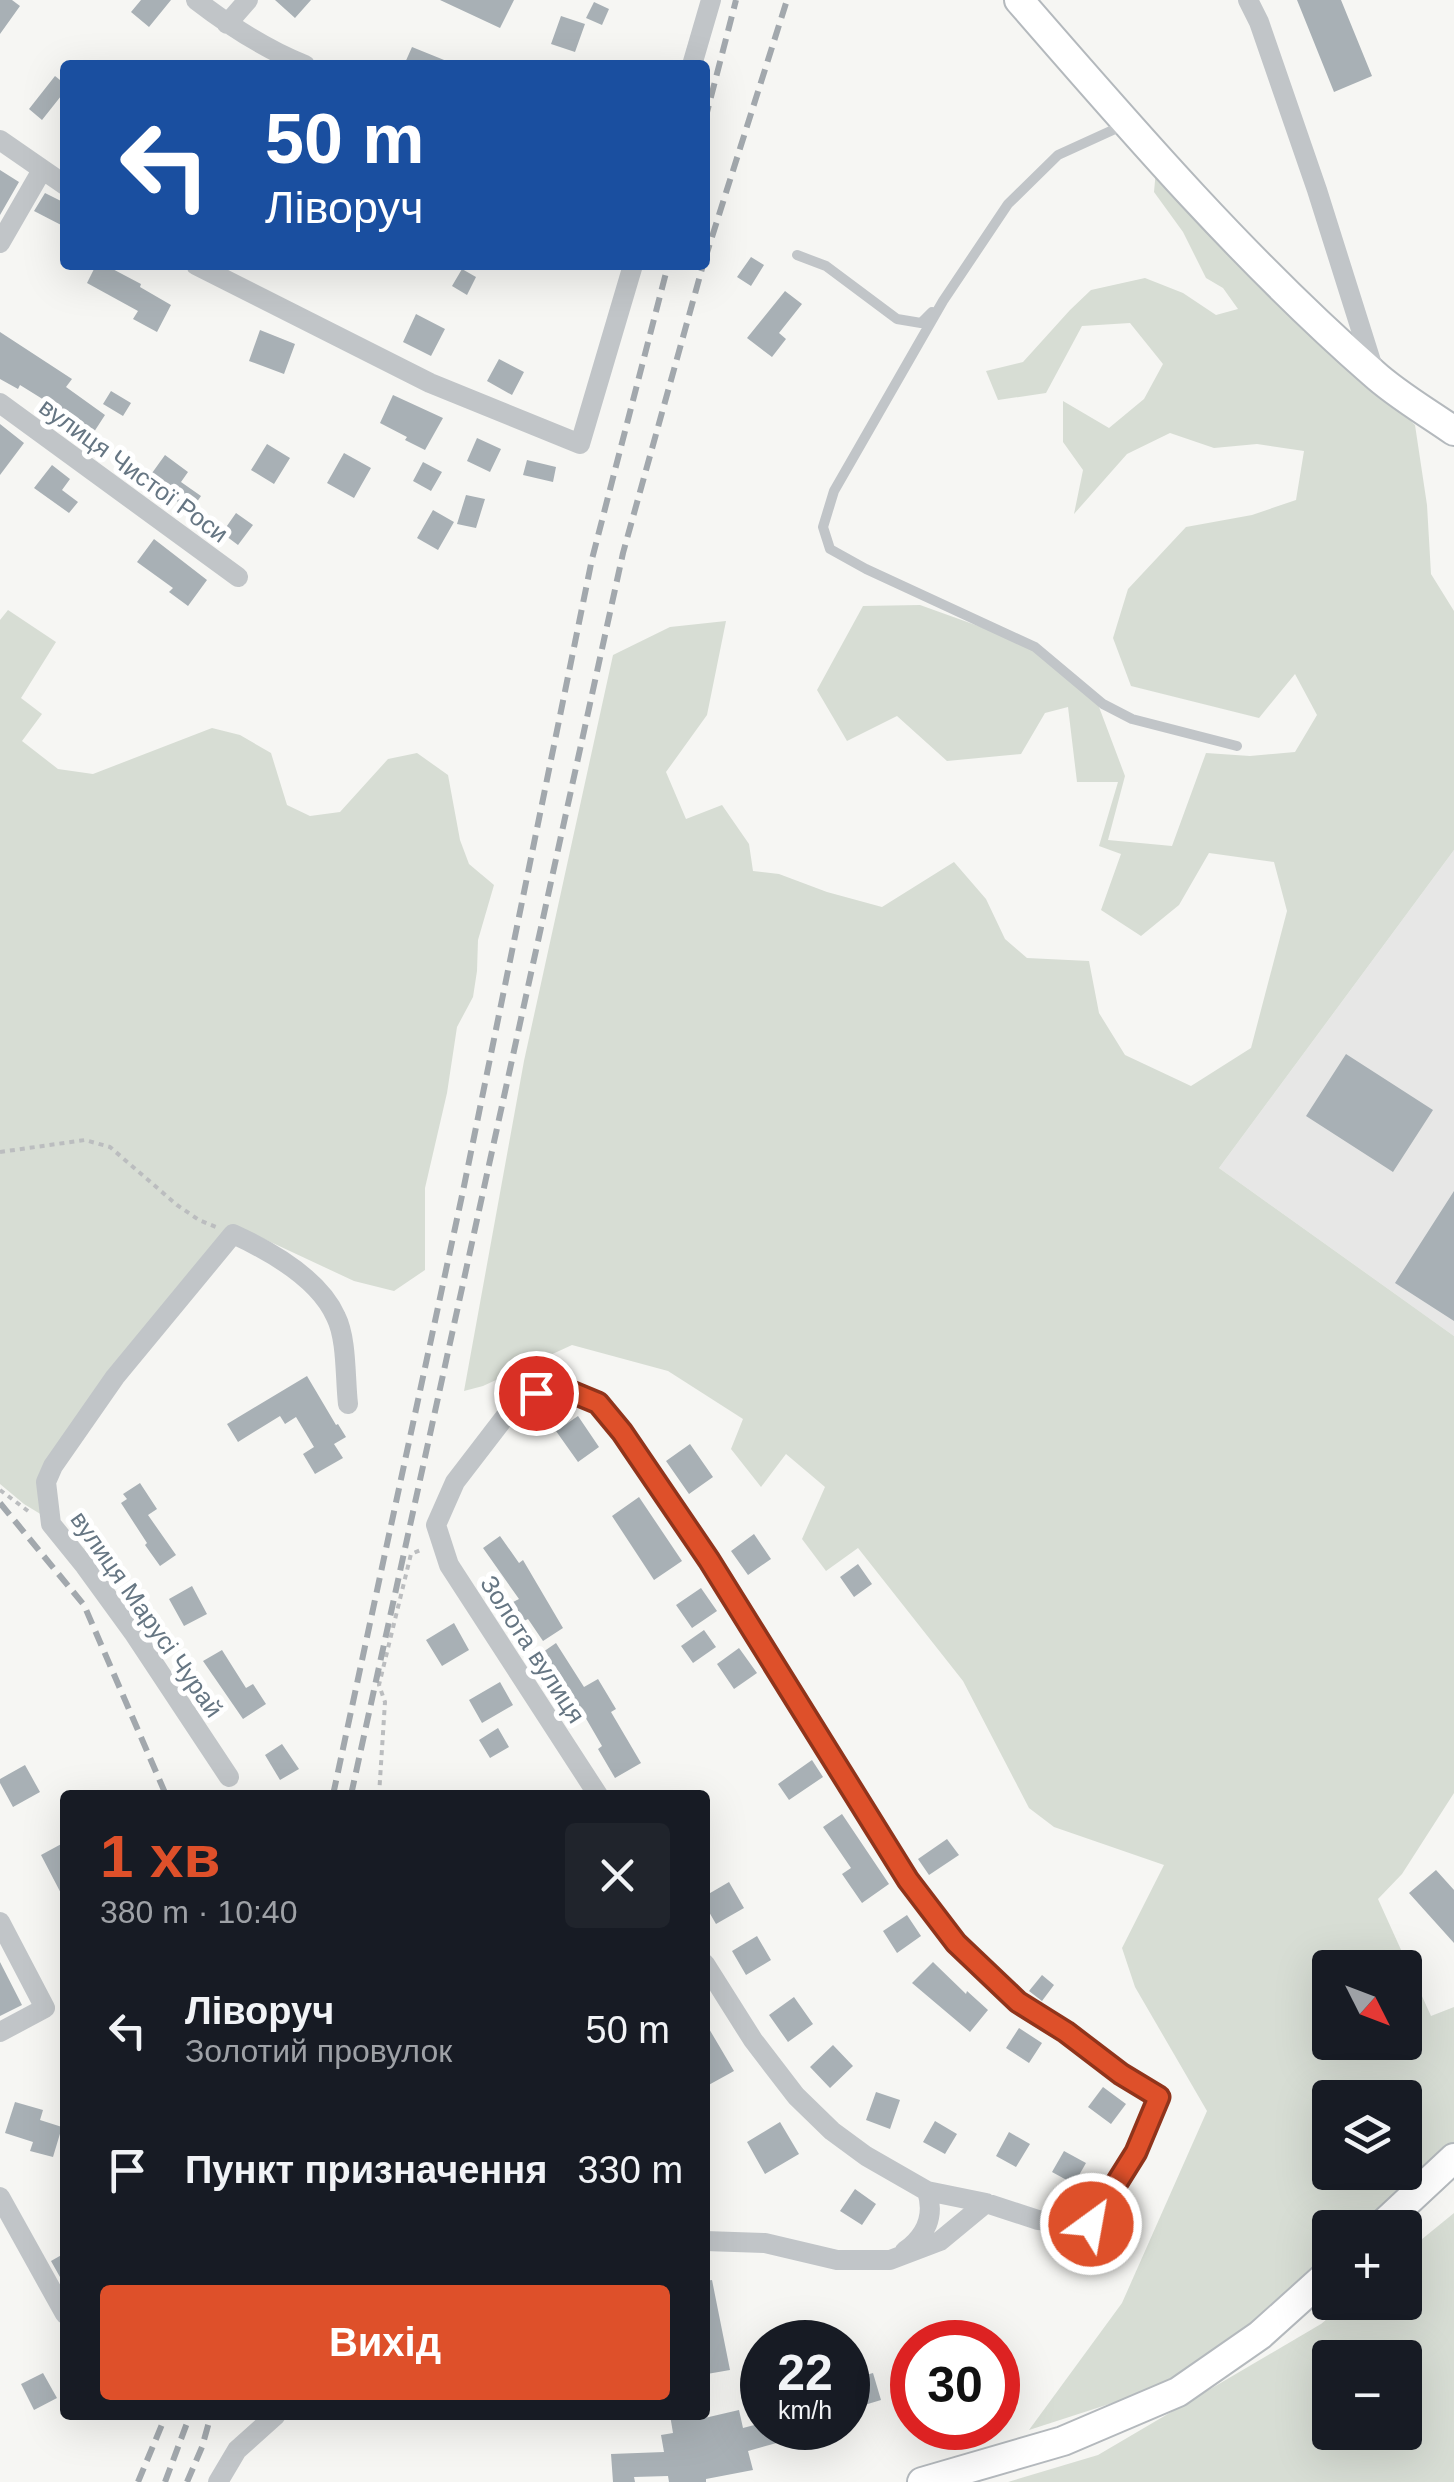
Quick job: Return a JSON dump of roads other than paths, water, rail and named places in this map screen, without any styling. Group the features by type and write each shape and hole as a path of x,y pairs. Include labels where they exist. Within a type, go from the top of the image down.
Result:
{"main road":[{"path":"1019,0 1126,124 1253,260 1375,376 1454,431"},
{"path":"1398,2210 1454,2158"},
{"path":"922,2482 1063,2441 1178,2392 1260,2335 1312,2288"}],"street":[{"path":"196,0 228,24 293,60"},
{"path":"228,24 248,0"},
{"path":"694,60 712,0"},
{"path":"1248,0 1260,22 1375,376"},
{"path":"0,140 60,182"},
{"path":"0,243 42,170"},
{"path":"206,270 430,384 580,444 631,270"},
{"name":"вулиця Чистої Роси","path":"0,403 238,576"},
{"name":"вулиця Марусі Чурай","path":"228,1778 133,1632 50,1524 46,1482 115,1377 233,1234 286,1260 324,1298 340,1330 348,1404"},
{"name":"Золота вулиця","path":"595,1790 449,1565 439,1533 455,1482 511,1409 536,1393 569,1391 598,1403 622,1432 709,1560 908,1880 956,1943 1018,2002 1159,2097 1136,2152 1091,2224 1038,2220 986,2204"},
{"path":"0,1922 45,2008 0,2032"},
{"path":"710,1972 753,2040 796,2096 832,2131 928,2191 986,2204"},
{"path":"890,2260 915,2244 928,2224 928,2191"},
{"path":"0,2197 60,2305"},
{"path":"710,2241 765,2243 837,2260 890,2260 940,2241 986,2204"},
{"path":"218,2482 237,2450 270,2420"}],"lane":[{"path":"1126,124 1058,154 1008,204 943,301 834,492 823,526 830,549 866,570 1035,648 1103,704 1132,719 1237,746"},
{"path":"796,255 826,266 897,319 921,323 943,301"}],"railway":[{"path":"710,101 736,0"},
{"path":"710,243 787,0"},
{"path":"334,1790 463,1191 592,559 667,270"},
{"path":"352,1790 623,553 702,270"},
{"path":"0,1503 84,1605 164,1790"},
{"path":"138,2482 164,2420"},
{"path":"165,2482 188,2420"},
{"path":"187,2482 210,2420"}]}
